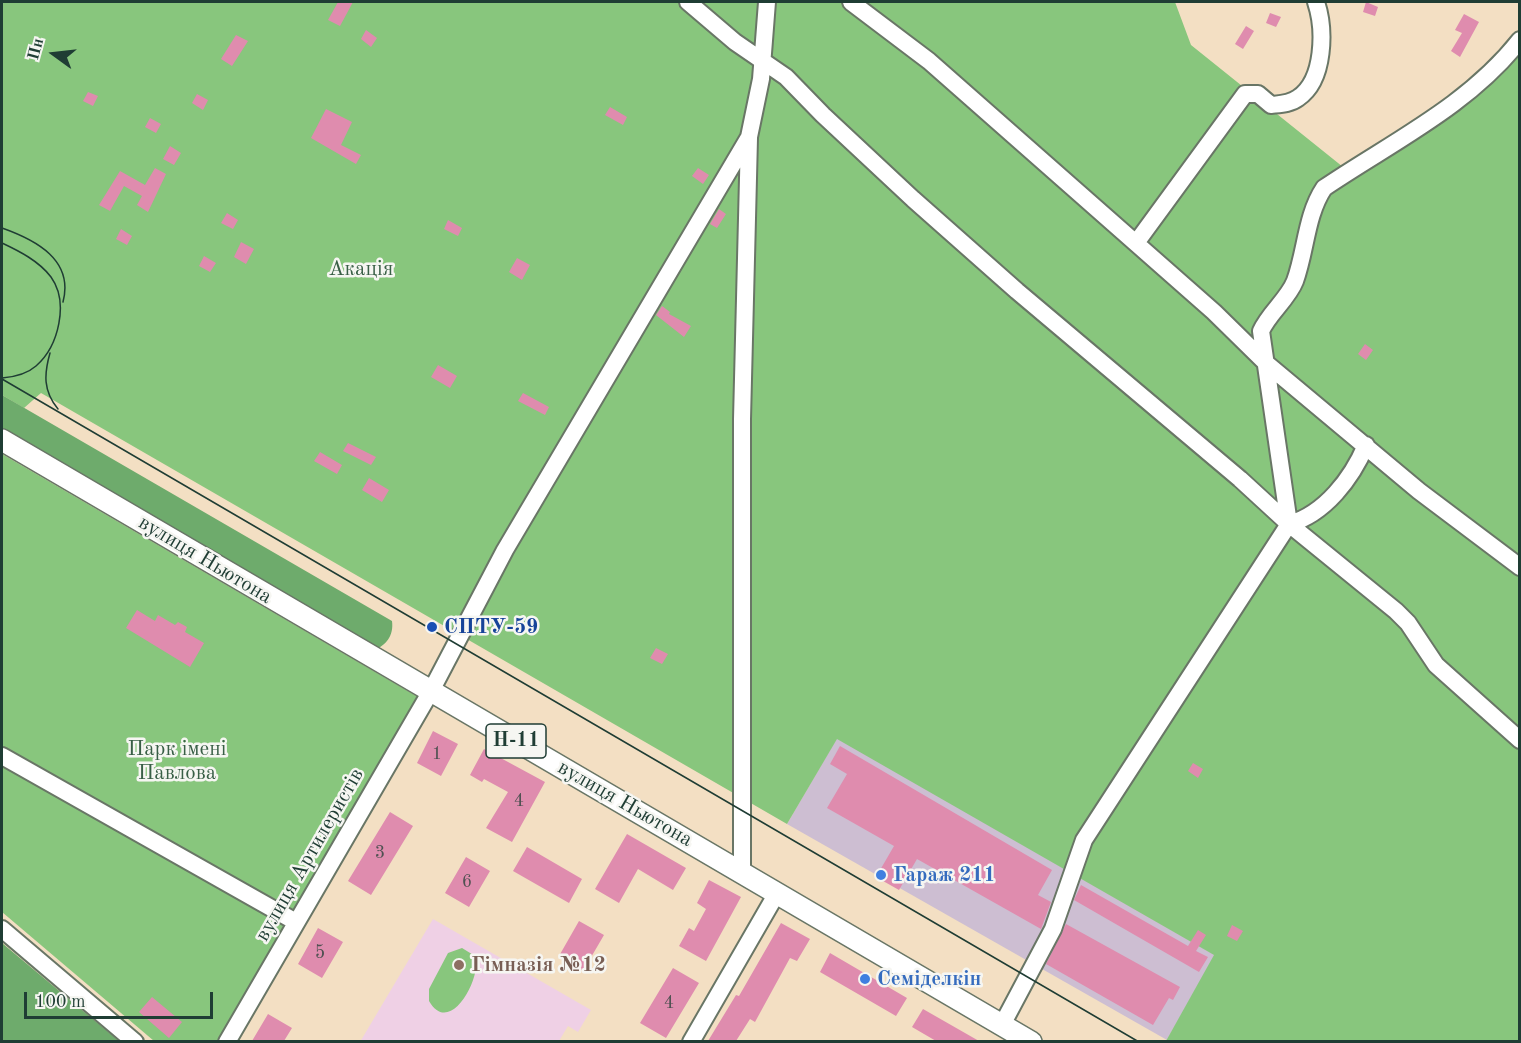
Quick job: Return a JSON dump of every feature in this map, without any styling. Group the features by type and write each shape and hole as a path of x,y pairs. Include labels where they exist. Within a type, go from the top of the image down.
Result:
{"main road":[{"name":"вулиця Ньютона","path":"2,440 1031,1041"}],"street":[{"path":"688,2 735,42 786,77 823,116 1000,276 1240,479 1289,524 1396,611 1408,623 1436,665 1520,740"},
{"path":"742,873 742,419 749,137 763,61 767,2"},
{"path":"852,2 929,62 1214,312 1267,364 1419,491 1520,567"},
{"path":"1136,243 1243,96 1252,92 1271,105 1287,104 1305,91 1319,62 1320,14 1316,2"},
{"path":"1289,524 1261,331 1268,317 1294,284 1315,202 1324,188 1422,128 1504,60 1520,40"},
{"name":"вулиця Артилеристів","path":"227,1041 431,691 505,550 749,137"},
{"path":"1002,1025 1053,929 1084,840 1289,524 1316,511 1334,496 1360,460 1366,445"},
{"path":"2,756 296,922"},
{"path":"691,1041 777,893"},
{"path":"2,928 135,1041"}],"shaded area":[{"path":"837,738 1215,955 1167,1040 787,824"},
{"name":"Гімназія №12","path":"433,919 591,1010 578,1032 568,1026 559,1041 360,1042"}],"green space":[{"name":"Акація","path":"2,2 1175,2 1191,45 1348,171 1422,128 1519,40 1519,1041 1166,1041 1214,955 837,739 787,824 41,393 24,408 2,395"},
{"path":"2,395 392,621 392,631 388,640 372,651 2,430"},
{"name":"Парк імені Павлова","path":"2,454 418,697 219,1041 154,1041 2,912"},
{"path":"2,943 119,1041 2,1041"},
{"path":"462,948 475,956 474,977 463,1000 455,1008 446,1012 437,1011 429,1001 429,989 448,953"}],"building":[{"path":"338,2 353,2 340,26 328,20"},
{"path":"1366,2 1378,7 1375,16 1363,12"},
{"path":"1270,13 1281,17 1276,27 1266,23"},
{"path":"1464,14 1479,22 1460,57 1451,51 1462,33 1455,30"},
{"path":"1246,26 1254,31 1243,49 1235,44"},
{"path":"366,30 377,38 371,47 361,39"},
{"path":"236,35 248,41 232,66 221,59"},
{"path":"88,92 98,96 93,106 83,101"},
{"path":"197,94 208,100 203,110 192,103"},
{"path":"610,107 627,117 623,125 605,115"},
{"path":"326,109 352,122 341,145 361,155 356,164 311,138"},
{"path":"150,118 161,124 156,133 145,127"},
{"path":"170,146 181,153 174,165 163,159"},
{"path":"155,168 166,174 148,212 137,205 142,196 124,186 110,211 99,205 120,171 145,185"},
{"path":"698,168 709,175 703,184 692,176"},
{"path":"719,209 726,214 717,228 710,224"},
{"path":"227,213 238,220 233,229 221,223"},
{"path":"448,220 462,228 458,236 444,229"},
{"path":"121,229 132,236 127,245 116,239"},
{"path":"241,242 254,249 246,264 234,257"},
{"path":"204,256 216,263 210,272 199,266"},
{"path":"517,258 530,265 522,280 509,272"},
{"path":"662,306 670,312 669,314 691,326 684,337 656,315"},
{"path":"1365,344 1373,350 1366,360 1358,354"},
{"path":"438,365 457,376 450,388 431,377"},
{"path":"523,393 549,407 545,415 518,401"},
{"path":"348,443 376,457 371,465 343,451"},
{"path":"320,452 342,465 337,474 314,461"},
{"path":"369,478 389,490 382,502 362,490"},
{"path":"137,610 155,621 158,615 175,625 178,622 187,627 185,632 204,643 190,667 126,628"},
{"path":"656,648 668,654 662,664 650,658"},
{"path":"433,731 458,744 441,776 417,763"},
{"path":"840,746 1052,870 1038,895 1051,902 1041,929 917,859 899,890 876,877 894,846 827,808 847,774 830,764"},
{"path":"484,749 545,782 512,842 486,828 508,792 484,779 482,782 470,775"},
{"path":"1193,763 1203,769 1198,778 1188,771"},
{"path":"390,812 413,826 371,895 348,881"},
{"path":"627,834 686,868 673,890 638,869 619,903 595,889"},
{"path":"527,847 582,879 569,903 513,871"},
{"path":"466,857 490,871 469,907 445,893"},
{"path":"709,880 741,897 706,961 679,946 689,928 694,931 706,909 697,903"},
{"path":"1081,885 1188,946 1198,930 1206,935 1196,951 1208,957 1199,972 1074,900"},
{"path":"579,921 604,935 583,971 559,956"},
{"path":"781,923 810,939 797,961 790,958 755,1022 750,1019 736,1041 708,1041 736,995 739,996"},
{"path":"1066,924 1180,987 1173,1000 1169,998 1153,1025 1046,964"},
{"path":"1232,925 1243,931 1237,941 1227,936"},
{"path":"318,928 343,942 322,978 298,964"},
{"path":"830,953 907,998 896,1016 820,972"},
{"path":"673,968 699,983 666,1038 640,1023"},
{"path":"152,997 182,1022 169,1038 139,1012"},
{"path":"923,1009 979,1041 936,1041 912,1027"},
{"path":"268,1014 292,1028 284,1041 252,1041"}],"tram line":[{"path":"2,228 39,246 57,263 63,274 65,287 63,302"},
{"path":"2,243 28,257 46,271 56,287 60,311 56,336 44,357 29,371 2,378"},
{"path":"50,353 46,382 50,396 58,409"},
{"path":"2,379 1139,1042"}],"place":[{"name":"СПТУ-59","path":"432,627"},
{"name":"Гараж 211","path":"881,875"},
{"name":"Гімназія №12","path":"459,965"},
{"name":"Семіделкін","path":"865,979"}]}
